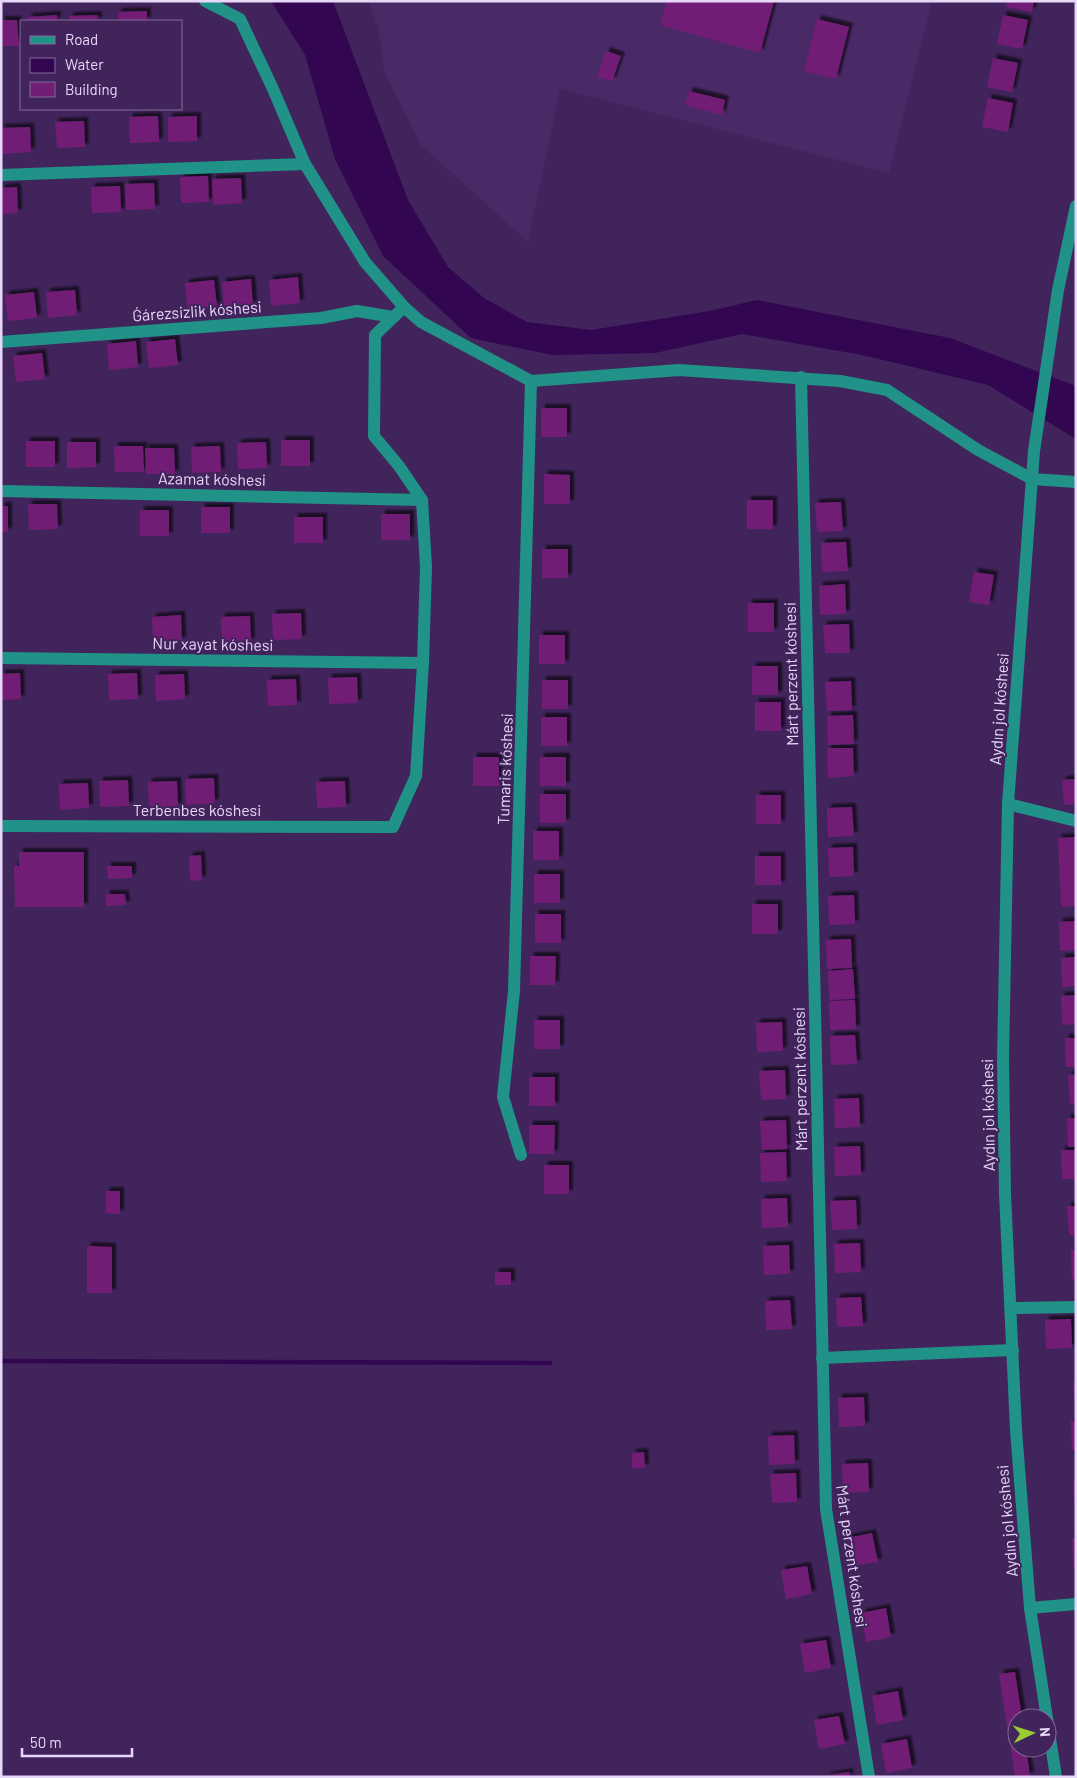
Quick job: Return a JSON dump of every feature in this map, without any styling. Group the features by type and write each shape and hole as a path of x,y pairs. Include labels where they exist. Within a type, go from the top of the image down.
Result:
{"street":[{"path":"206,1 240,19 305,164 365,262 404,307 421,322 531,381 679,370 840,380 887,390 978,450 1032,479 1076,482"},
{"path":"1,175 305,164"},
{"path":"1074,221 1076,206"},
{"name":"Aydın jol kóshesi","path":"1056,1777 1030,1608 1016,1430 1005,1194 1003,1059 1008,804 1034,451 1058,290 1074,221"},
{"path":"404,307 375,335 374,436 399,466 422,500 426,568 424,663"},
{"name":"Ǵárezsizlik kóshesi","path":"1,342 321,318 356,311 393,317"},
{"name":"Márt perzent kóshesi","path":"800,377 826,1509 868,1777"},
{"name":"Tumaris kóshesi","path":"521,1155 503,1097 514,991 531,381"},
{"name":"Azamat kóshesi","path":"1,491 422,500"},
{"name":"Nur xayat kóshesi","path":"1,658 424,663"},
{"name":"Terbenbes kóshesi","path":"1,826 393,827 416,776 424,663"},
{"path":"1008,804 1076,821"},
{"path":"1011,1308 1076,1307"},
{"path":"822,1358 1013,1350"},
{"path":"1030,1608 1076,1604"}],"shaded area":[{"path":"368,1 932,1 889,173 560,89 528,242 422,146 385,74 378,27"}],"water":[{"path":"271,1 333,1 408,200 448,267 484,298 527,322 591,330 710,311 757,300 950,338 1076,386 1076,439 988,385 862,355 742,334 655,353 552,355 471,338 383,256 335,159 305,55"}],"building":[{"path":"667,1 774,1 760,53 660,25"},
{"path":"1007,1 1034,1 1032,12 1006,7"},
{"path":"147,11 147,20 118,20 118,12"},
{"path":"57,15 57,20 28,20 28,17"},
{"path":"98,15 98,20 69,20 69,16"},
{"path":"1003,15 1028,20 1022,49 997,44"},
{"path":"817,19 849,27 836,79 804,71"},
{"path":"1,20 17,20 19,46 1,46"},
{"path":"606,51 621,56 612,81 597,77"},
{"path":"993,58 1018,63 1012,92 987,87"},
{"path":"689,91 725,100 722,115 685,105"},
{"path":"988,98 1013,103 1008,132 982,127"},
{"path":"158,116 159,142 130,143 129,117"},
{"path":"197,116 197,141 168,142 168,117"},
{"path":"84,121 85,147 57,148 55,122"},
{"path":"30,127 31,152 2,154 1,128"},
{"path":"208,176 209,202 181,203 180,177"},
{"path":"241,178 242,203 213,205 212,179"},
{"path":"154,183 155,209 126,210 125,184"},
{"path":"120,186 121,212 92,213 91,187"},
{"path":"17,187 18,213 1,214 1,188"},
{"path":"298,277 300,303 271,306 269,280"},
{"path":"251,279 253,305 224,308 222,282"},
{"path":"214,280 217,306 188,309 185,283"},
{"path":"75,290 77,315 48,318 46,292"},
{"path":"34,292 37,318 8,321 5,295"},
{"path":"175,339 178,365 149,368 146,342"},
{"path":"136,341 138,367 109,370 107,344"},
{"path":"42,353 45,379 16,382 13,356"},
{"path":"541,408 567,408 567,437 541,437"},
{"path":"281,440 310,440 310,466 281,466"},
{"path":"26,441 55,441 55,467 26,467"},
{"path":"67,442 96,442 96,467 67,468"},
{"path":"266,442 267,468 238,469 237,443"},
{"path":"114,446 143,446 144,472 115,472"},
{"path":"220,446 221,472 192,473 191,447"},
{"path":"145,448 174,448 175,474 146,474"},
{"path":"544,474 570,475 570,504 544,504"},
{"path":"747,500 773,500 773,529 747,529"},
{"path":"841,502 843,531 817,532 815,503"},
{"path":"28,504 57,504 58,529 29,530"},
{"path":"1,506 8,506 8,532 1,532"},
{"path":"201,507 230,507 230,533 201,533"},
{"path":"140,510 169,510 169,536 140,536"},
{"path":"381,514 410,514 410,540 381,540"},
{"path":"294,517 323,517 323,543 294,543"},
{"path":"846,542 848,571 822,572 821,543"},
{"path":"542,549 568,549 568,578 542,578"},
{"path":"974,572 994,575 989,605 969,602"},
{"path":"845,584 846,614 820,615 819,586"},
{"path":"748,603 774,603 774,632 748,632"},
{"path":"301,613 302,639 273,640 272,614"},
{"path":"181,615 182,641 153,642 152,617"},
{"path":"250,616 251,642 222,643 221,617"},
{"path":"849,624 850,653 825,653 823,625"},
{"path":"539,635 565,635 565,664 539,664"},
{"path":"752,666 778,666 778,695 752,695"},
{"path":"20,673 21,699 1,700 1,674"},
{"path":"137,673 138,699 109,700 108,674"},
{"path":"184,674 185,699 156,701 155,675"},
{"path":"357,677 358,703 329,704 328,678"},
{"path":"296,679 297,705 268,706 267,680"},
{"path":"542,680 568,680 568,709 542,709"},
{"path":"851,681 852,710 827,711 825,682"},
{"path":"755,702 781,702 781,731 755,731"},
{"path":"853,715 854,744 828,745 827,716"},
{"path":"541,717 567,717 567,746 541,746"},
{"path":"827,748 853,748 854,776 828,778"},
{"path":"473,757 499,757 499,786 473,786"},
{"path":"540,757 566,757 566,786 540,786"},
{"path":"214,778 215,803 186,805 185,779"},
{"path":"1076,779 1076,804 1064,805 1062,780"},
{"path":"128,780 129,806 100,807 99,781"},
{"path":"177,781 178,807 149,808 148,782"},
{"path":"345,781 346,807 317,808 316,782"},
{"path":"88,783 89,808 60,810 59,784"},
{"path":"540,794 566,794 566,823 540,823"},
{"path":"756,795 781,795 781,824 756,824"},
{"path":"852,807 854,836 828,837 827,808"},
{"path":"533,831 559,831 559,860 533,860"},
{"path":"1076,837 1076,906 1061,907 1058,838"},
{"path":"853,847 854,876 829,877 828,848"},
{"path":"19,852 84,852 84,907 15,907 14,866 19,866"},
{"path":"201,855 202,880 190,881 189,856"},
{"path":"755,856 781,856 781,885 755,885"},
{"path":"107,866 132,866 132,878 108,879"},
{"path":"534,874 560,874 560,903 534,903"},
{"path":"106,894 125,894 126,905 106,906"},
{"path":"854,895 855,924 829,925 828,896"},
{"path":"752,904 778,904 778,934 752,934"},
{"path":"535,914 561,914 561,943 535,943"},
{"path":"1076,921 1076,950 1060,951 1059,922"},
{"path":"851,939 852,968 827,969 826,940"},
{"path":"530,956 556,956 555,985 530,985"},
{"path":"1076,957 1076,986 1062,987 1061,958"},
{"path":"853,969 855,999 829,1000 828,971"},
{"path":"1076,995 1076,1024 1062,1025 1061,996"},
{"path":"855,1000 856,1029 830,1030 829,1001"},
{"path":"534,1020 560,1020 560,1049 534,1049"},
{"path":"782,1022 783,1051 757,1052 756,1023"},
{"path":"855,1035 857,1064 831,1065 830,1036"},
{"path":"1065,1038 1076,1038 1076,1067 1066,1067"},
{"path":"785,1070 786,1099 761,1100 759,1071"},
{"path":"1076,1074 1076,1103 1070,1104 1068,1075"},
{"path":"529,1077 555,1077 555,1106 529,1106"},
{"path":"859,1098 860,1127 835,1128 834,1099"},
{"path":"1067,1118 1076,1118 1076,1147 1068,1147"},
{"path":"786,1120 787,1149 762,1150 760,1121"},
{"path":"529,1125 555,1125 554,1154 529,1154"},
{"path":"860,1146 861,1175 835,1176 834,1147"},
{"path":"1061,1150 1076,1150 1076,1179 1062,1179"},
{"path":"786,1152 787,1181 761,1182 760,1153"},
{"path":"544,1165 569,1165 569,1194 544,1194"},
{"path":"106,1191 120,1191 120,1214 106,1213"},
{"path":"787,1198 788,1227 762,1228 761,1199"},
{"path":"856,1200 857,1229 832,1230 830,1201"},
{"path":"1067,1206 1076,1206 1076,1235 1069,1235"},
{"path":"860,1243 861,1272 835,1273 834,1244"},
{"path":"789,1245 790,1274 764,1275 763,1246"},
{"path":"87,1246 112,1247 112,1293 87,1293"},
{"path":"1071,1250 1076,1250 1076,1279 1072,1279"},
{"path":"495,1272 511,1272 511,1285 495,1285"},
{"path":"861,1297 863,1326 837,1327 836,1298"},
{"path":"790,1300 792,1329 766,1330 765,1301"},
{"path":"1071,1319 1072,1348 1046,1349 1045,1320"},
{"path":"1073,1382 1076,1382 1076,1398 1074,1398"},
{"path":"864,1397 865,1426 839,1427 838,1398"},
{"path":"1071,1421 1076,1421 1076,1450 1072,1450"},
{"path":"794,1435 795,1464 769,1465 768,1436"},
{"path":"644,1452 645,1468 632,1468 632,1453"},
{"path":"868,1463 869,1492 843,1493 842,1464"},
{"path":"796,1473 797,1502 772,1503 770,1474"},
{"path":"1073,1480 1076,1480 1076,1503 1074,1503"},
{"path":"872,1533 878,1562 852,1566 847,1538"},
{"path":"1072,1538 1076,1538 1076,1567 1073,1567"},
{"path":"807,1566 812,1594 786,1599 781,1570"},
{"path":"886,1608 891,1637 866,1642 861,1613"},
{"path":"826,1640 831,1668 805,1673 800,1644"},
{"path":"1015,1672 1020,1708 1007,1708 1007,1726 999,1674"},
{"path":"898,1691 903,1720 877,1725 872,1696"},
{"path":"839,1716 845,1744 819,1749 814,1720"},
{"path":"907,1739 912,1768 886,1773 881,1744"},
{"path":"1012,1758 1027,1758 1030,1776 1015,1777"},
{"path":"849,1772 850,1777 826,1777 826,1776"}],"waterway":[{"path":"1,1361 550,1363"}]}
